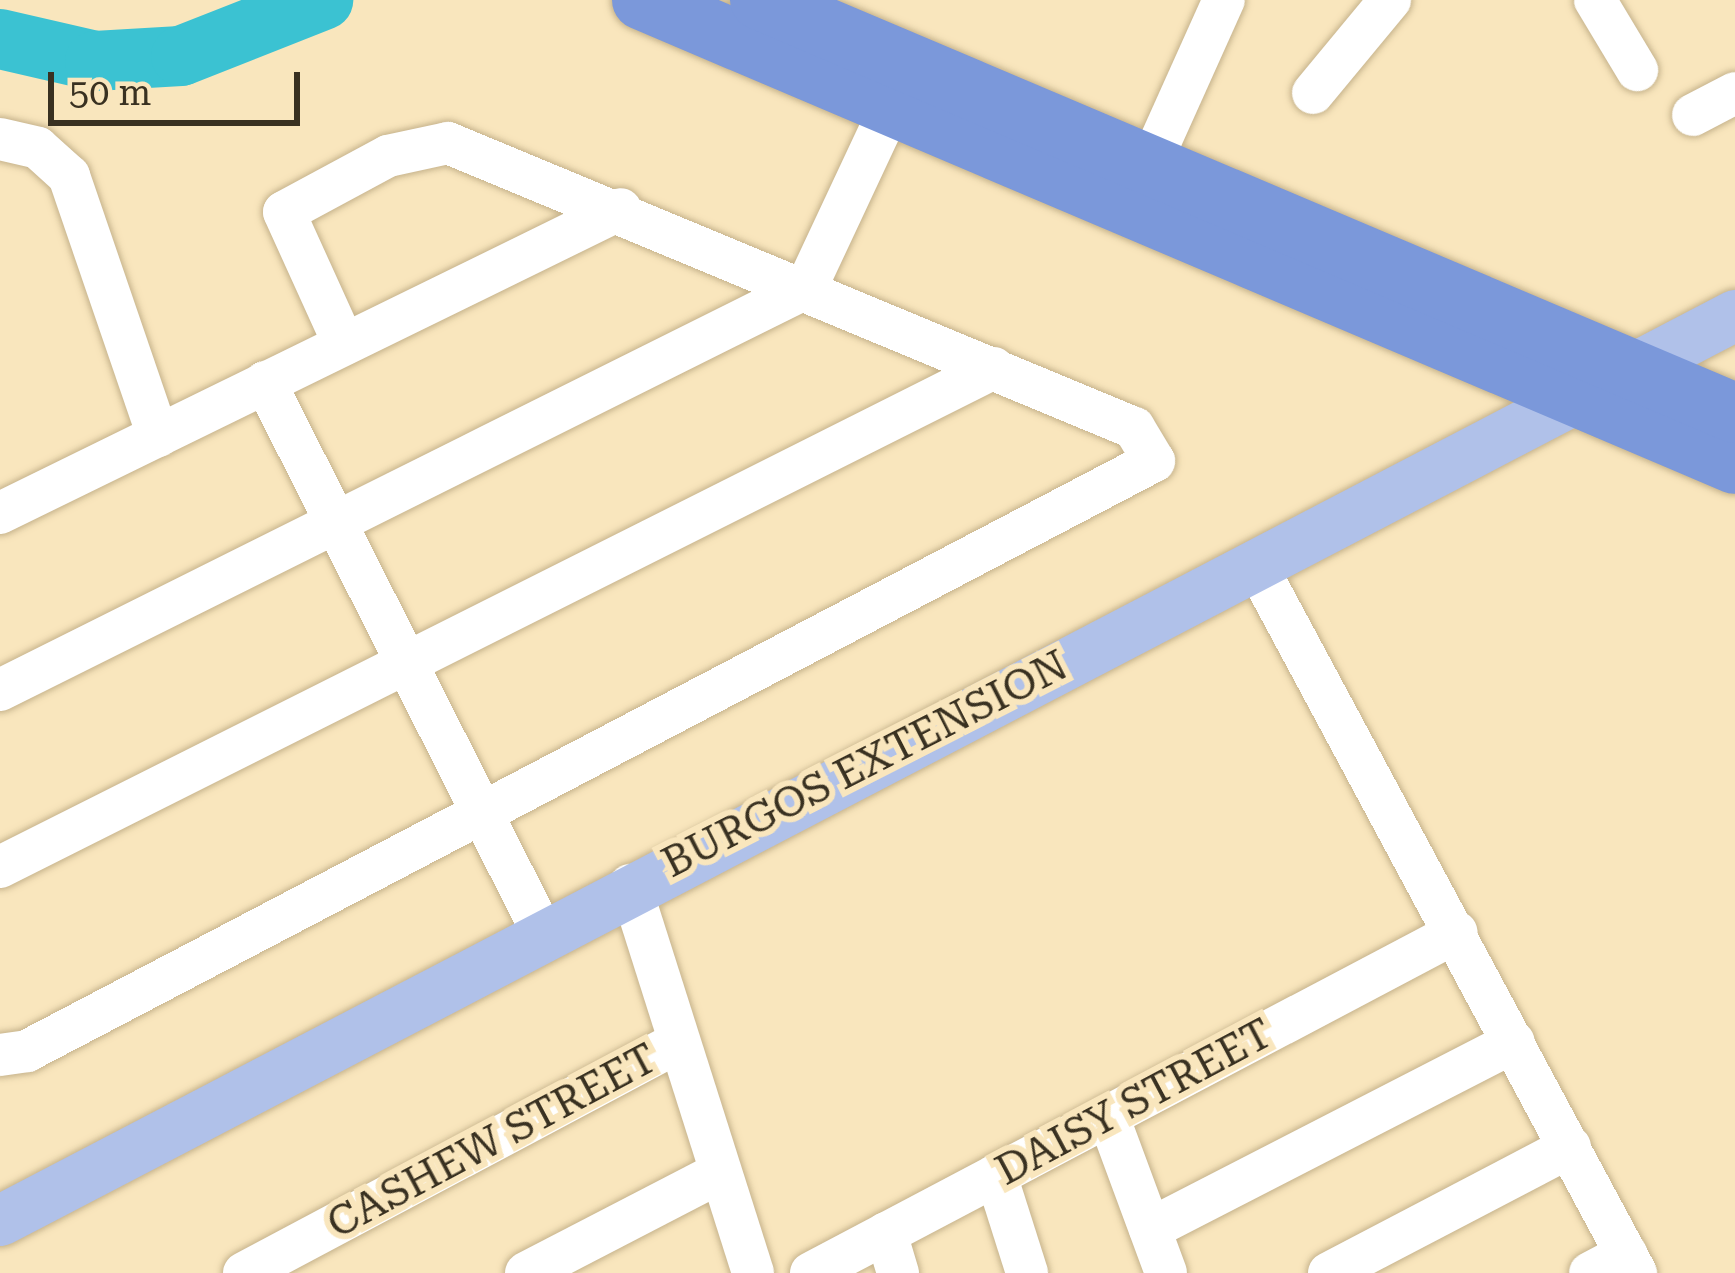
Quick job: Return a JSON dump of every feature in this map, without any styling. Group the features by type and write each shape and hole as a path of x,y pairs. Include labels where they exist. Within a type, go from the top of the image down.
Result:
{"highway":[{"path":"642,0 901,84 1613,380 1735,413"},
{"path":"760,0 901,84"},
{"path":"1613,380 1735,464"}],"main road":[{"name":"BURGOS EXTENSION","path":"0,1220 630,885 1735,315"}],"street":[{"path":"1142,184 1224,0"},
{"path":"1313,93 1390,0"},
{"path":"1595,0 1636,70"},
{"path":"0,690 806,287 901,84"},
{"path":"1693,115 1735,93"},
{"path":"0,139 38,148 69,176 158,436"},
{"path":"0,1055 27,1051 1154,461 1134,428 621,209 448,143 419,144 302,195 284,222 344,344"},
{"path":"0,512 621,209"},
{"path":"0,867 994,368"},
{"path":"265,382 542,932"},
{"path":"1255,563 1570,1147 1617,1266"},
{"path":"630,885 753,1273"},
{"name":"DAISY STREET","path":"811,1273 892,1253 995,1175 1457,932"},
{"path":"1150,1229 1514,1042"},
{"name":"CASHEW STREET","path":"244,1273 677,1043"},
{"path":"1108,1116 1166,1273"},
{"path":"1329,1273 1570,1147"},
{"path":"526,1273 719,1173"},
{"path":"995,1175 1027,1273"}],"waterway":[{"path":"0,39 95,61 181,56 323,0"}]}
